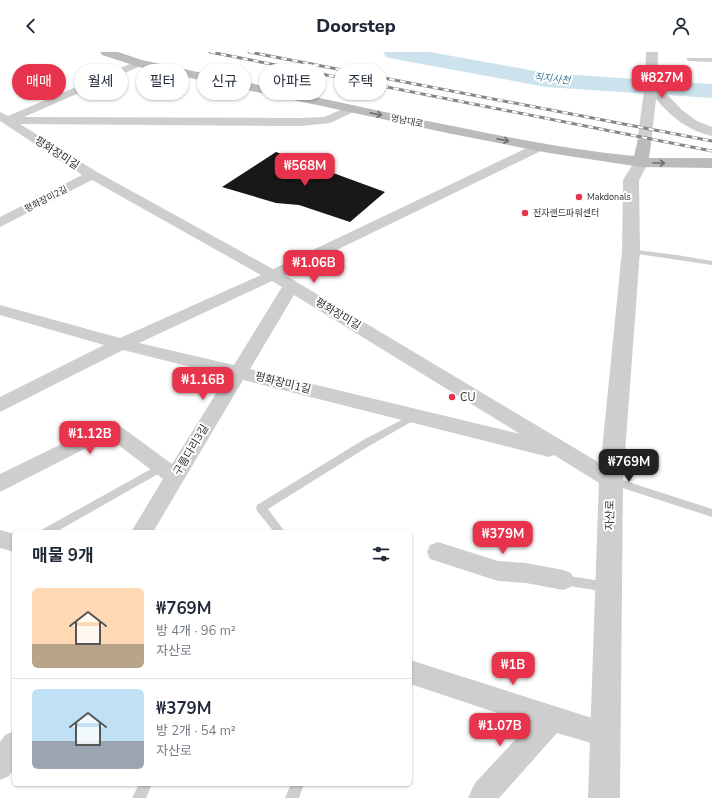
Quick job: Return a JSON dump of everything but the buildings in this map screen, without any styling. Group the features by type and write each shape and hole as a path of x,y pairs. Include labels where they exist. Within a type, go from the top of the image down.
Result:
{"main road":[{"name":"영남대로","path":"106,52 197,65"},
{"name":"영남대로","path":"141,58 352,109 539,147 604,158 642,152 712,152"},
{"name":"영남대로","path":"603,144 642,152 683,164 712,163"}],"street":[{"name":"자산로","path":"604,798 611,480 631,251 632,180 642,152 651,84 652,52"},
{"path":"2,120 141,58"},
{"path":"651,84 679,116 692,125 712,132"},
{"path":"2,120 302,122 326,120 352,109"},
{"name":"평화장미길","path":"2,120 92,175 273,275 611,480"},
{"path":"0,405 121,344 273,275 539,147"},
{"name":"평화장미2길","path":"0,223 92,175"},
{"name":"구름다리3길","path":"143,530 169,472 238,372 291,286"},
{"name":"평화장미1길","path":"0,310 121,344 568,453"},
{"path":"0,484 109,428 169,472"},
{"path":"0,539 12,542"},
{"path":"438,552 498,571 526,573 562,580"},
{"path":"412,673 552,719 605,734"},
{"path":"482,798 552,719"},
{"path":"0,767 12,747"}],"lane":[{"path":"689,59 712,60"},
{"path":"631,251 712,263"},
{"path":"278,530 261,508 359,446 415,416"},
{"path":"51,530 169,472"},
{"path":"611,480 712,513"},
{"path":"562,580 609,588"},
{"path":"140,798 145,786"},
{"path":"292,798 297,786"}],"waterway":[{"name":"직지사천","path":"394,52 546,80 712,91"}],"railway":[{"path":"210,52 712,151"},
{"path":"249,52 712,141"}],"place":[{"name":"Makdonals","path":"579,197"},
{"name":"전자랜드파워센터","path":"525,213"},
{"name":"CU","path":"452,397"}]}
